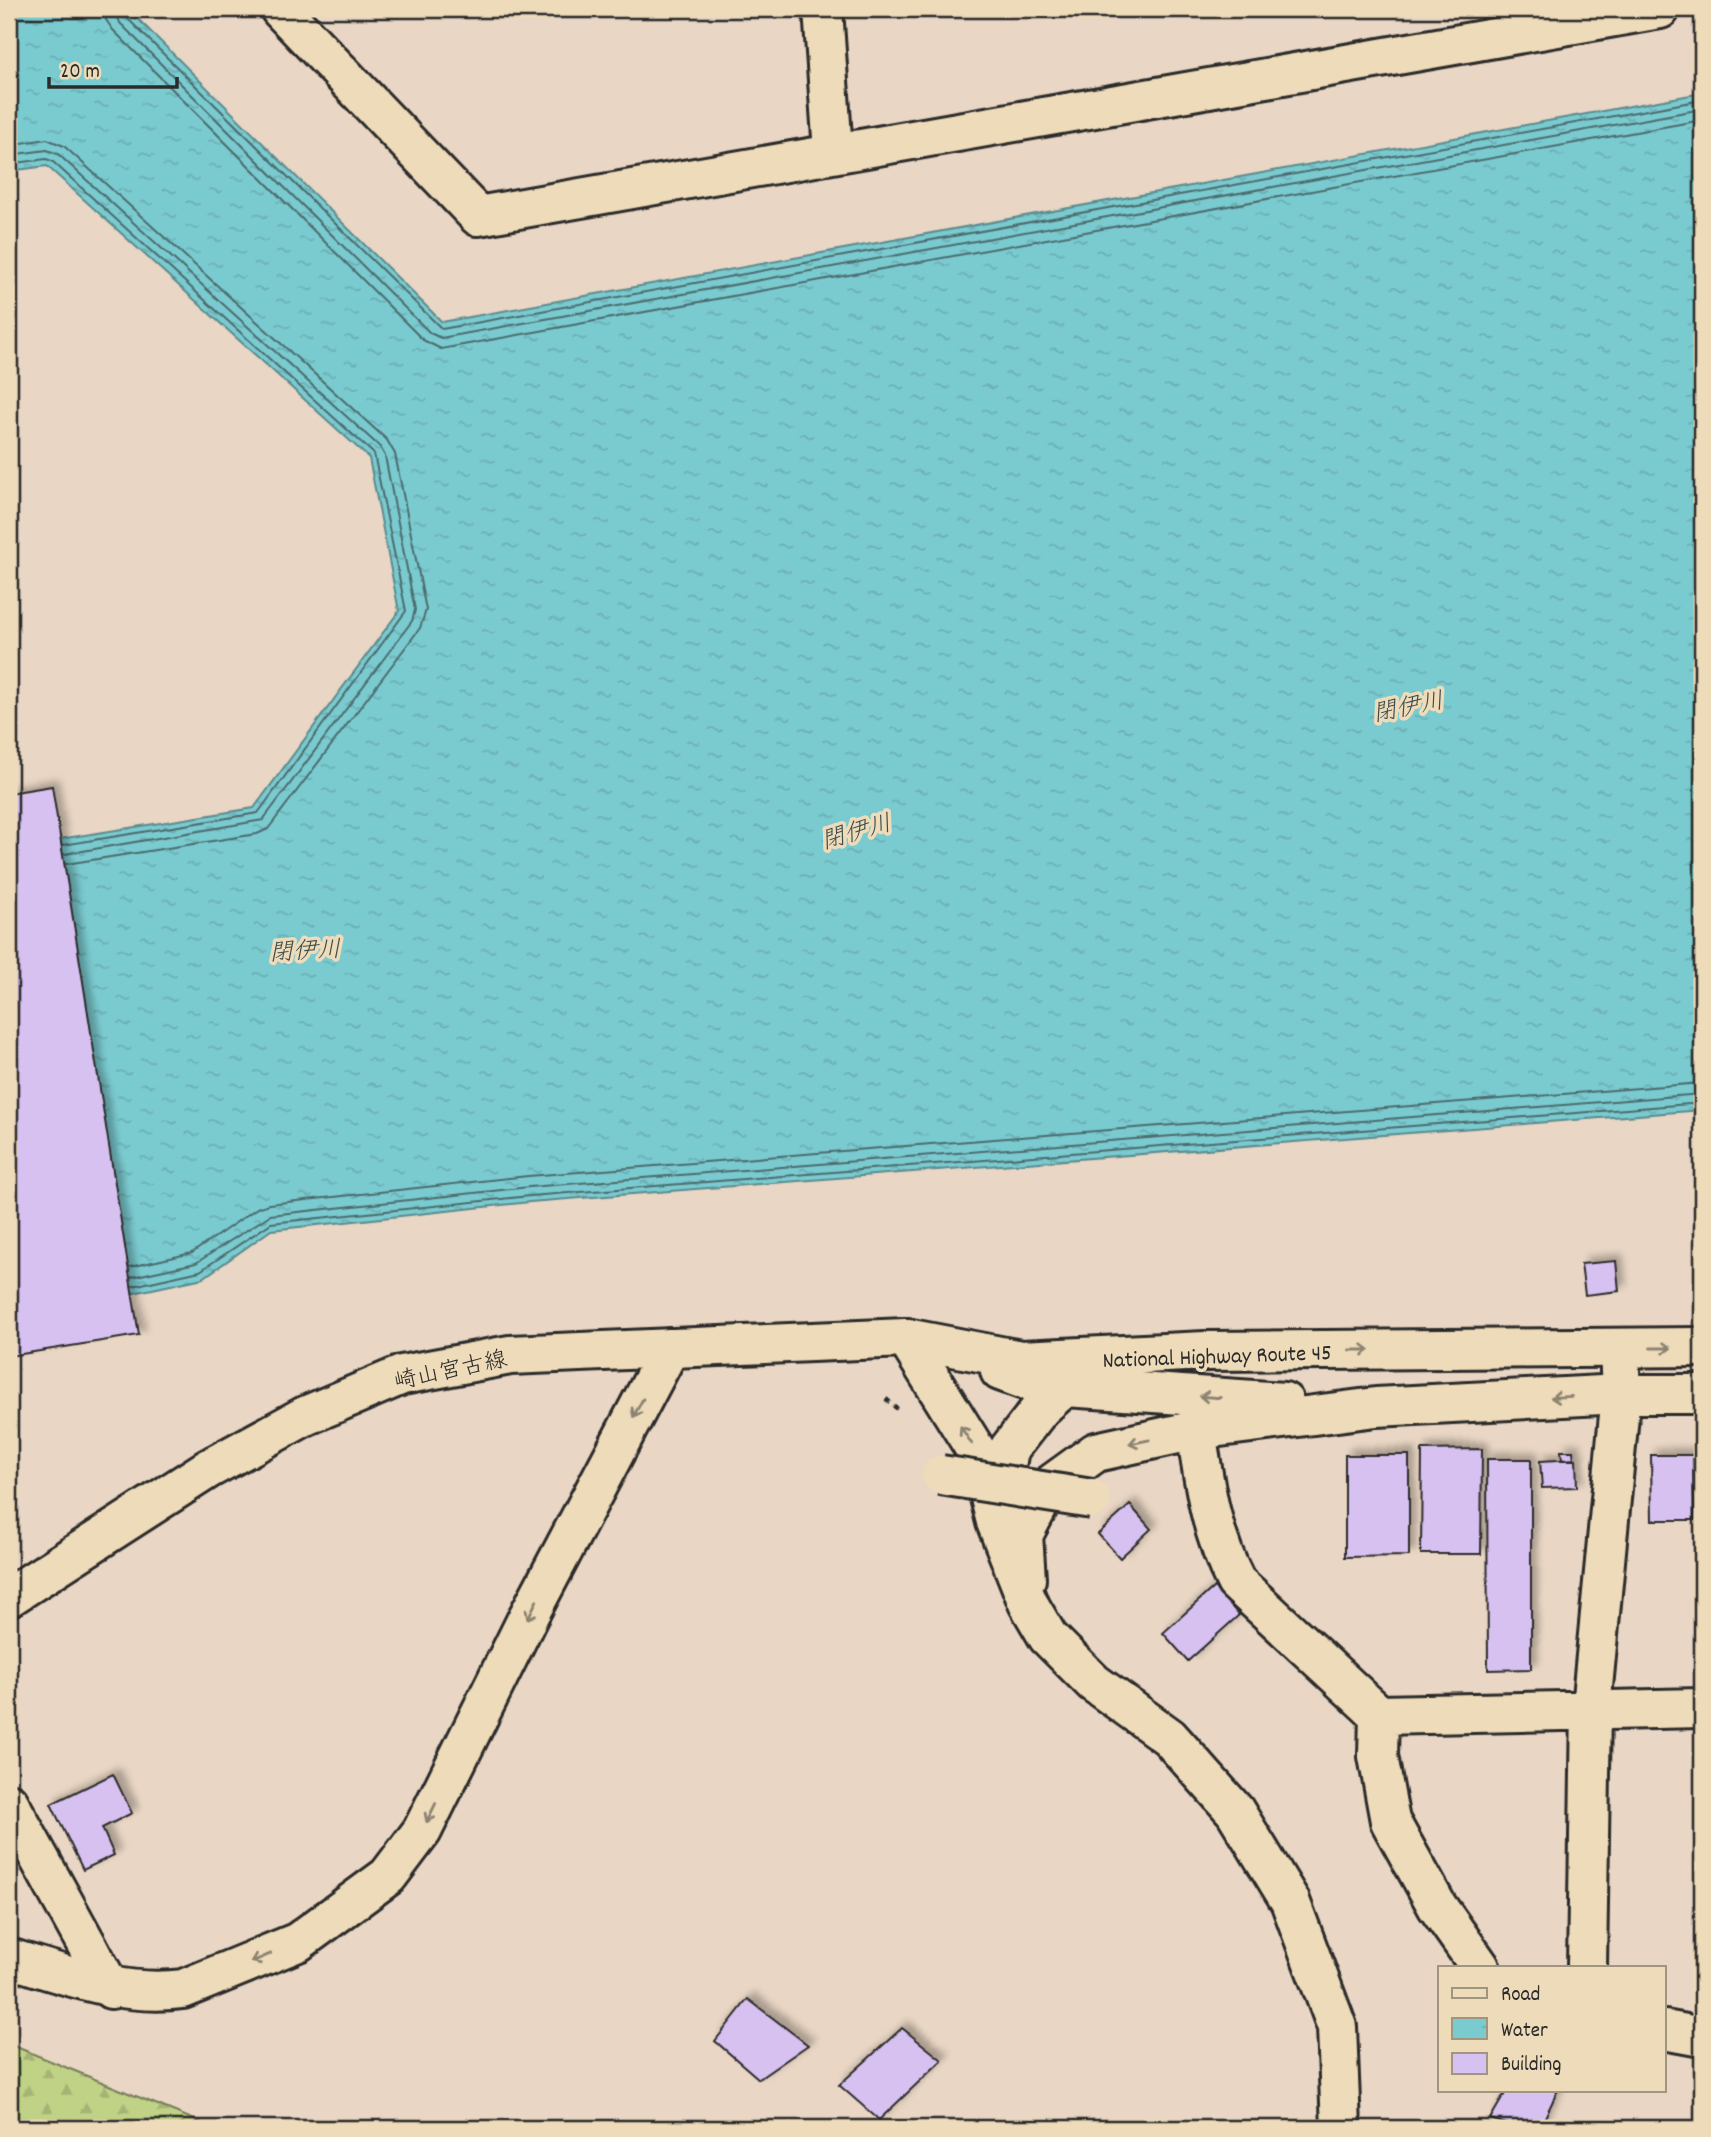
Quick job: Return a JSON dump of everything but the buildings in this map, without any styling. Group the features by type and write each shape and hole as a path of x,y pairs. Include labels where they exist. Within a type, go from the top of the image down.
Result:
{"main road":[{"path":"280,9 478,216 1649,10"},
{"path":"822,9 833,152"},
{"path":"906,1338 980,1457 996,1522 1028,1602 1048,1637 1094,1682 1169,1737 1235,1811 1290,1901 1337,2027 1341,2128"},
{"name":"崎山宮古線","path":"9,1597 208,1469 305,1416 402,1375 510,1355 906,1338 1040,1384"},
{"path":"9,1958 111,1989 164,1992 183,1989 298,1942 388,1876 422,1831 529,1615 670,1348"},
{"path":"1587,1966 1591,1708 1621,1394 1619,1348"},
{"name":"National Highway Route 45","path":"996,1522 1009,1449 1040,1384 1096,1356 1205,1351 1702,1348"},
{"path":"1040,1384 1096,1356"},
{"path":"1040,1384 1376,1408"},
{"path":"1040,1384 1049,1486"},
{"path":"1028,1602 1023,1535 1049,1486 1096,1452 1196,1430 1376,1408 1621,1394 1702,1394"},
{"path":"1196,1430 1208,1505 1222,1555 1236,1582 1379,1716 1591,1708 1702,1708"},
{"path":"942,1475 1092,1499"},
{"path":"1379,1716 1378,1756 1390,1821 1437,1906 1479,1966"},
{"path":"9,1803 111,1989"},
{"path":"1666,2031 1702,2037"}],"green space":[{"path":"9,2044 214,2128 9,2128"}],"water":[{"name":"閉伊川","path":"9,9 128,9 442,322 1702,93 1702,1110 530,1202 271,1230 203,1278 9,1320 9,847 254,808 399,611 369,458 47,166 9,171"}]}
